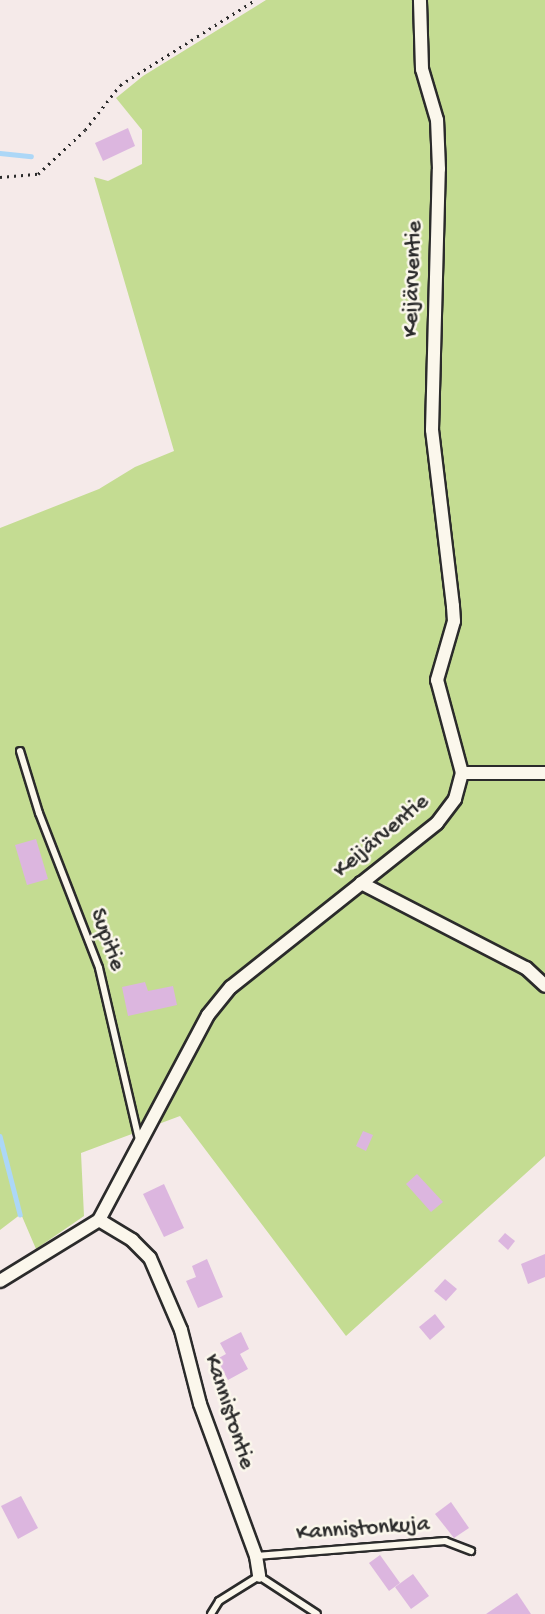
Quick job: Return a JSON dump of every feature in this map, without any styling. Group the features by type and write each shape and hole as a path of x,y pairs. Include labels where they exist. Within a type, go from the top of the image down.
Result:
{"street":[{"name":"Keijärventie","path":"0,1281 99,1220 208,1015 230,987 437,823 456,799 462,773 437,680 454,621 432,430 439,169 437,120 422,69 420,0"},
{"path":"462,773 545,773"},
{"path":"361,883 526,968 545,986"},
{"name":"Kannistontie","path":"99,1220 132,1240 150,1258 181,1330 200,1404 256,1556 259,1576"}],"lane":[{"name":"Supitie","path":"20,751 38,813 99,968 140,1146"},
{"name":"Kannistonkuja","path":"256,1556 444,1542 471,1551"},
{"path":"211,1614 219,1601 259,1576 317,1614"}],"path":[{"path":"0,177 38,174 99,113 120,85 255,0"}],"green space":[{"path":"266,0 545,0 545,1156 346,1336 180,1116 81,1153 84,1216 36,1249 21,1214 0,1230 0,528 99,489 135,467 174,451 94,177 108,181 142,164 142,130 116,98 143,76"}],"building":[{"path":"128,128 135,146 103,161 95,143"},
{"path":"36,839 48,879 27,885 15,845"},
{"path":"145,982 148,991 173,986 177,1005 128,1016 122,987"},
{"path":"363,1131 373,1135 366,1151 356,1146"},
{"path":"417,1174 443,1202 431,1212 406,1184"},
{"path":"164,1184 184,1228 164,1237 143,1194"},
{"path":"505,1233 515,1241 508,1250 498,1241"},
{"path":"545,1254 545,1277 528,1284 521,1264"},
{"path":"207,1259 223,1297 198,1308 186,1281 196,1277 192,1266"},
{"path":"445,1279 457,1289 446,1301 434,1291"},
{"path":"435,1314 445,1327 430,1340 419,1327"},
{"path":"241,1332 249,1349 240,1354 248,1369 228,1380 217,1359 226,1354 220,1343"},
{"path":"21,1496 38,1528 18,1539 1,1506"},
{"path":"451,1502 469,1528 454,1538 435,1514"},
{"path":"380,1555 400,1583 389,1591 369,1563"},
{"path":"413,1574 429,1596 411,1609 395,1587"},
{"path":"517,1593 531,1614 486,1614"}],"waterway":[{"path":"0,153 31,156"},
{"path":"0,1136 20,1214"}]}
